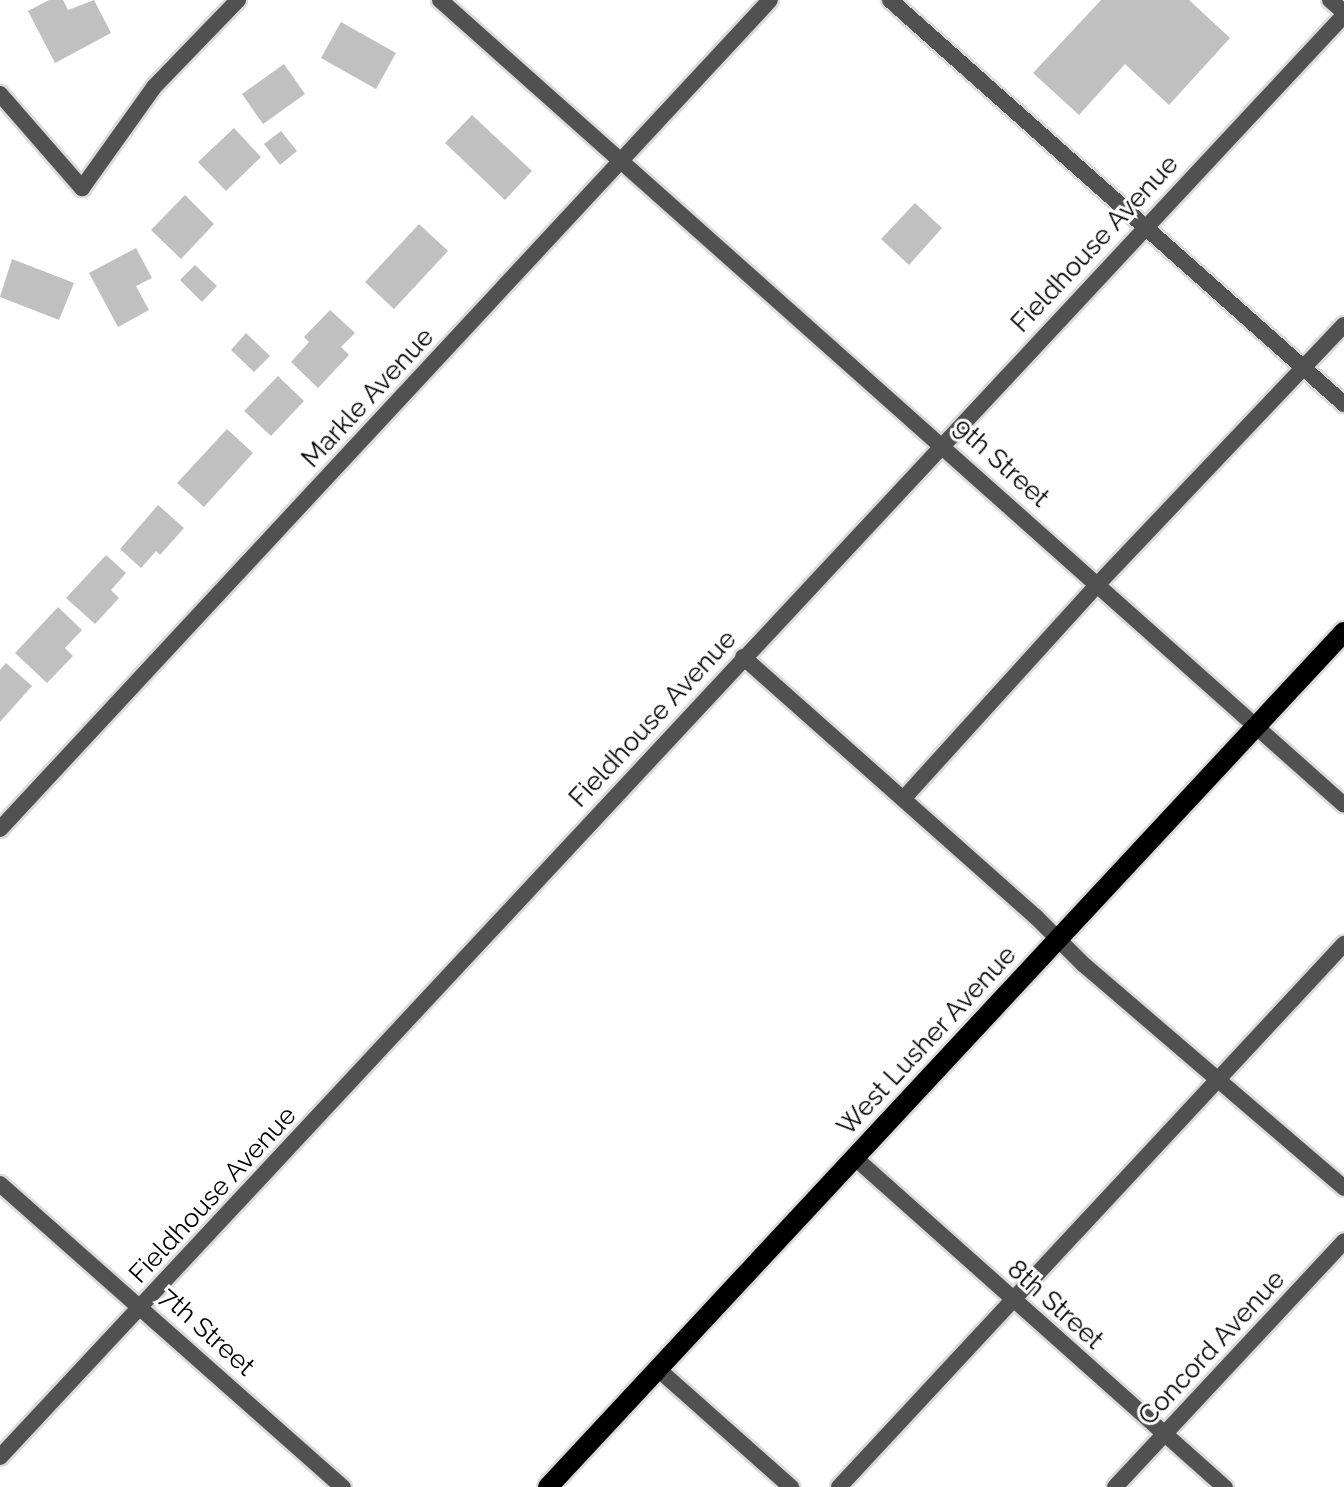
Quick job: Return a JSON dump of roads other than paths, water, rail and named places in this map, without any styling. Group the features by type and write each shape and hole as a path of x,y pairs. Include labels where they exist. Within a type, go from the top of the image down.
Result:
{"main road":[{"name":"West Lusher Avenue","path":"548,1487 1344,632"}],"street":[{"path":"0,94 82,188 154,87 238,0"},
{"name":"9th Street","path":"440,0 941,442 1344,805"},
{"name":"Markle Avenue","path":"0,829 770,0"},
{"path":"890,0 1147,224 1344,404"},
{"path":"1330,0 1344,14"},
{"name":"Fieldhouse Avenue","path":"0,1457 941,442 1344,14"},
{"path":"904,798 1098,584 1344,325"},
{"path":"743,657 1217,1080 1344,1188"},
{"path":"839,1487 1344,944"},
{"name":"8th Street","path":"854,1157 1225,1487"},
{"name":"7th Street","path":"0,1184 343,1487"},
{"name":"Concord Avenue","path":"1115,1487 1344,1241"},
{"path":"658,1369 791,1487"}]}
